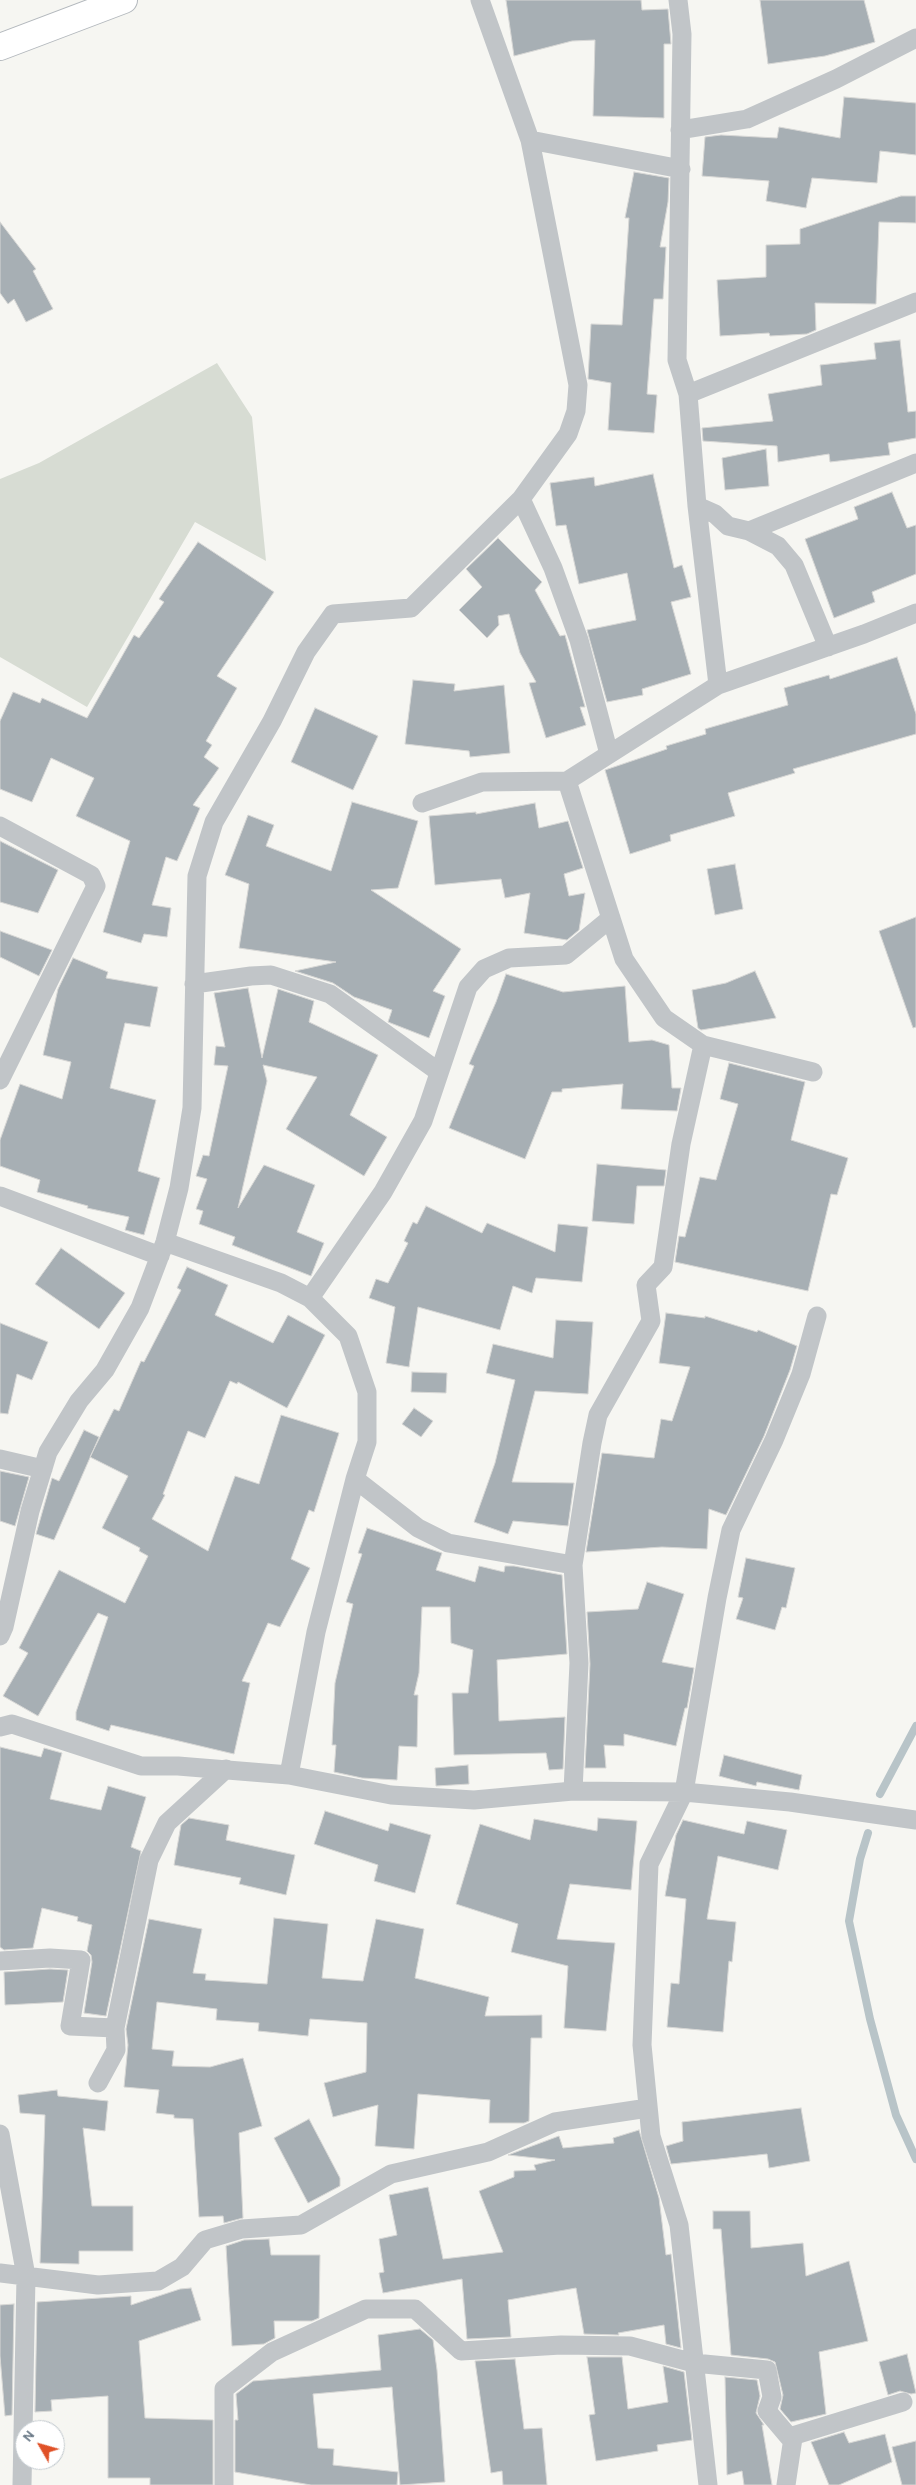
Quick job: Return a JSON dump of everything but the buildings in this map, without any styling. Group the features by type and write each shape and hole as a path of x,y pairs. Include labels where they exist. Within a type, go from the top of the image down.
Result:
{"main road":[{"path":"0,47 124,0"}],"street":[{"path":"0,1636 4,1628 30,1511 48,1452 79,1401 105,1370 135,1316 163,1249 179,1188 192,1108 197,876 214,822 272,721 306,652 333,614 411,608 521,499 568,434 576,411 578,385 530,140 480,0"},
{"path":"678,0 682,34 678,360 688,394 697,506 718,686"},
{"path":"680,130 747,119 836,79 916,38"},
{"path":"530,140 681,169"},
{"path":"688,394 916,302"},
{"path":"749,531 916,462"},
{"path":"521,499 553,568 578,640 609,754"},
{"path":"697,506 715,514 728,526 749,531 778,546 794,564 828,647"},
{"path":"422,803 482,782 567,781 718,686 916,613"},
{"path":"567,781 624,959 664,1018 703,1045 813,1072"},
{"path":"0,826 91,875 96,886 0,1080"},
{"path":"310,1298 383,1192 423,1121 468,987 484,969 509,958 566,955 610,918"},
{"path":"194,984 271,975 330,994 439,1072"},
{"path":"573,1792 579,1663 573,1565 598,1415 651,1321 646,1285 663,1267 681,1144 703,1045"},
{"path":"0,1196 163,1249 282,1283 310,1298 348,1336 367,1392 367,1442 355,1479 316,1632 289,1774"},
{"path":"708,2485 678,2225 651,2136 642,2045 649,1864 684,1792 716,1598 731,1530 774,1440 801,1374 817,1316"},
{"path":"0,1459 43,1469"},
{"path":"355,1479 418,1528 448,1543 573,1565"},
{"path":"0,1727 12,1724 141,1766 178,1766 289,1774 391,1795 465,1800 573,1792 684,1792 790,1802 916,1820"},
{"path":"98,2084 116,2050 115,2028 149,1860 167,1823 226,1770"},
{"path":"0,1961 50,1958 81,1960 70,2026 115,2028"},
{"path":"0,2272 98,2284 158,2281 182,2267 205,2240 242,2229 301,2225 391,2174 488,2152 555,2122 648,2108"},
{"path":"0,2134 26,2276 22,2485"},
{"path":"224,2485 224,2389 272,2352 366,2309 415,2309 461,2351 561,2345 630,2346 694,2363 767,2370 772,2397 767,2411 789,2437 792,2438 786,2485"},
{"path":"789,2437 903,2402"}],"shaded area":[{"path":"217,363 252,417 266,561 195,522 87,707 0,657 0,479 39,463"}],"waterway":[{"path":"880,1794 916,1726"},
{"path":"868,1833 860,1859 849,1921 870,2019 896,2115 916,2159"}]}
